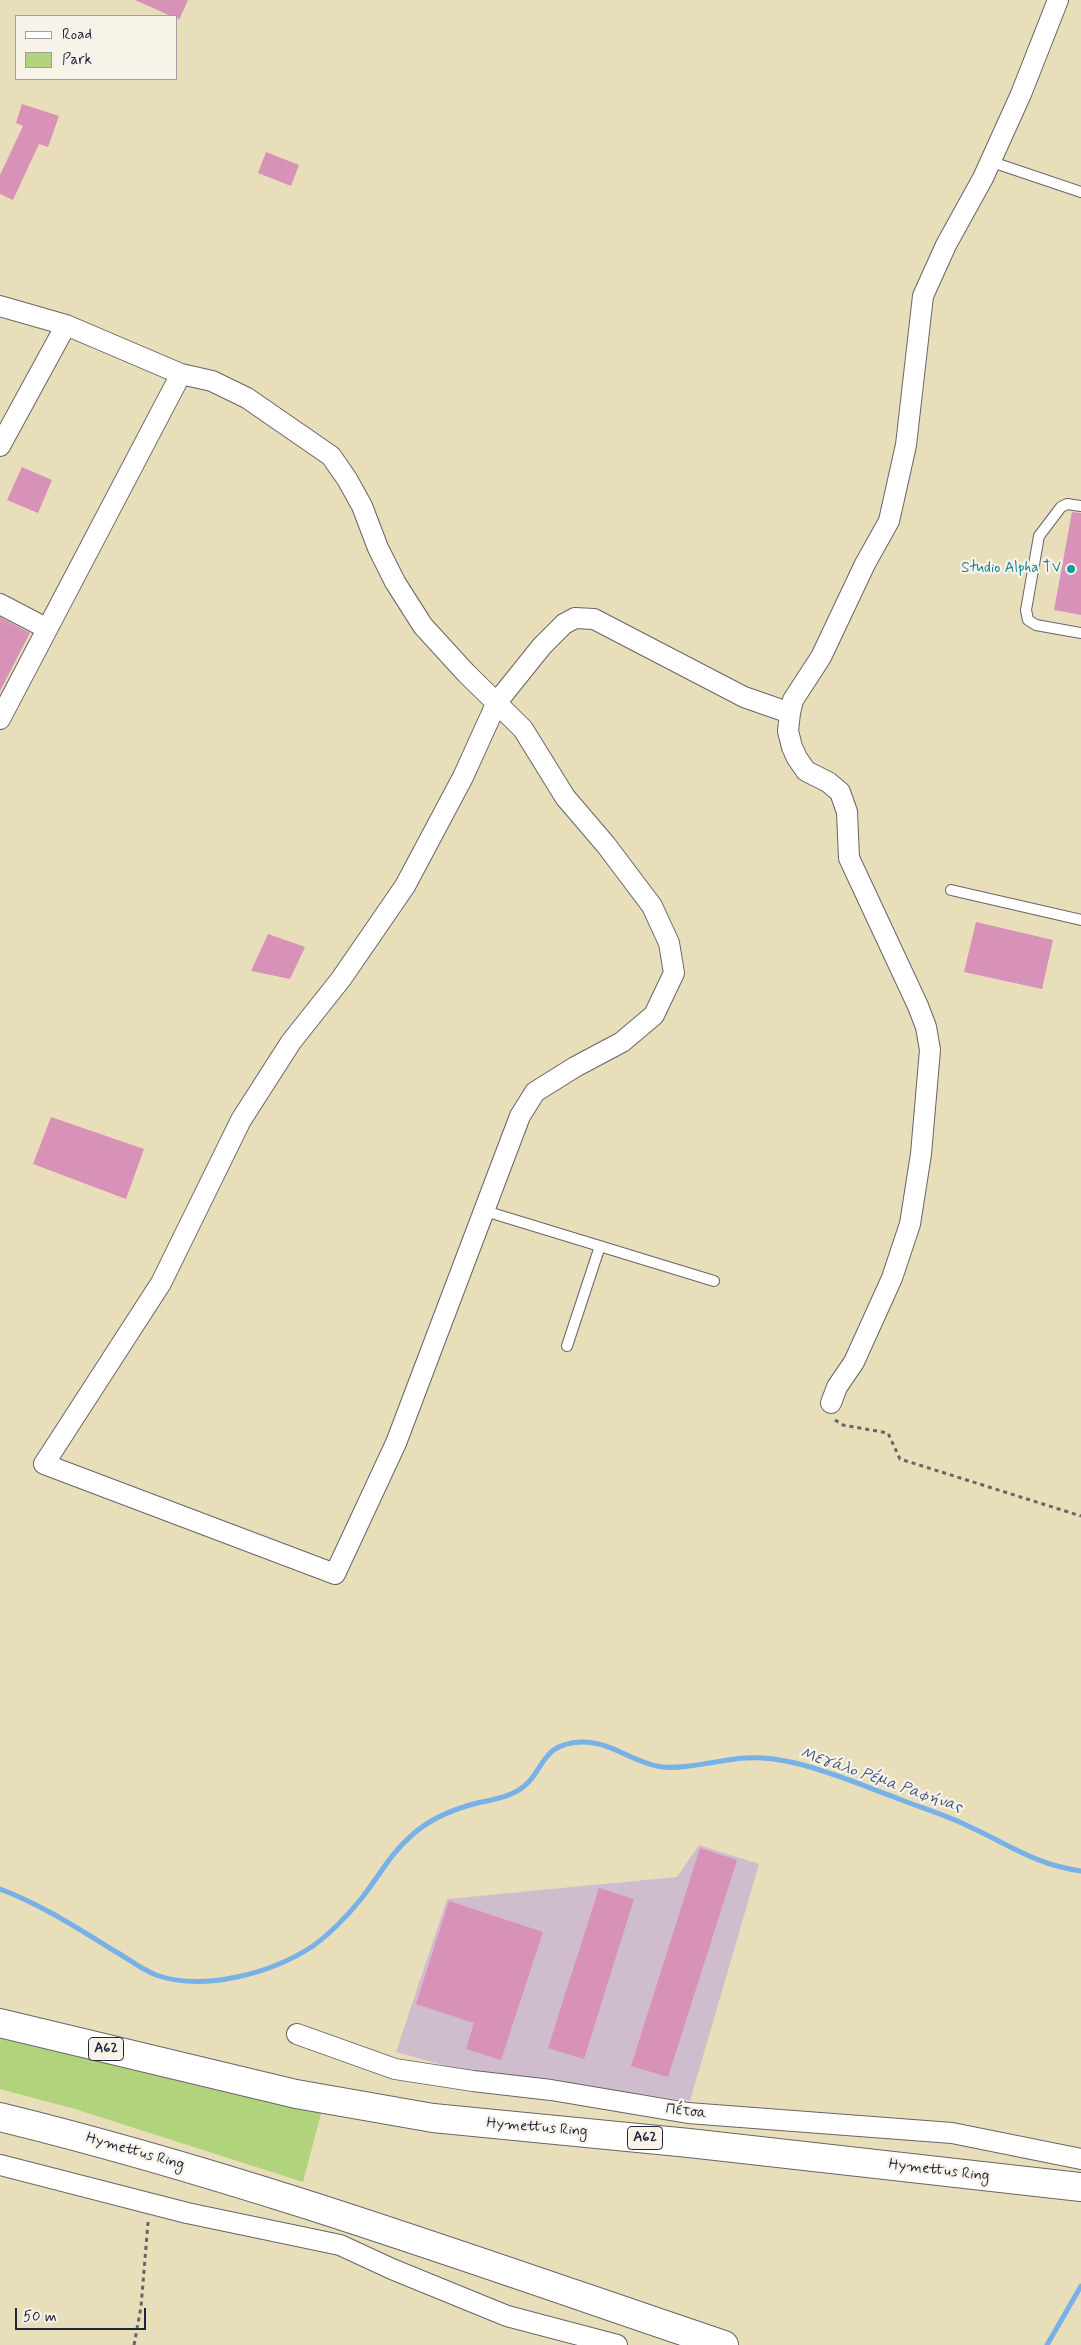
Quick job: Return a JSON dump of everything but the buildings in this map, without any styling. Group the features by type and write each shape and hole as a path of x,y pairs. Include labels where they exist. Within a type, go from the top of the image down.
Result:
{"highway":[{"name":"Hymettus Ring","path":"0,2024 296,2094 433,2118 680,2142 1081,2188"},
{"name":"Hymettus Ring","path":"0,2117 161,2159 251,2186 724,2345"}],"street":[{"path":"831,1403 837,1387 854,1362 892,1278 910,1224 920,1154 930,1050 926,1028 918,1006 850,858 847,812 840,792 828,782 806,771 792,747 788,731 792,700 820,657 889,521 906,445 923,296 946,246 982,178 1021,94 1058,0"},
{"path":"0,306 66,325 181,374 212,382 246,398 331,456 348,479 362,506 378,548 395,582 423,626 466,673 497,702 523,729 565,797 606,845 652,906 669,943 674,973 654,1015 622,1042 575,1067 535,1092 520,1116 396,1443 335,1574 44,1464 161,1283 242,1120 292,1042 341,979 405,886 459,786 497,702 542,646 564,624 575,618 584,618 608,625 744,697 790,713"},
{"path":"0,446 66,325"},
{"path":"0,719 46,628 181,374"},
{"path":"0,604 46,628"},
{"name":"Πέτσα","path":"297,2034 395,2069 551,2090 688,2113 952,2133 1081,2159"},
{"path":"0,2165 151,2205 340,2245 392,2269 507,2316 617,2345"}],"lane":[{"path":"989,161 1081,192"},
{"path":"1081,506 1067,504 1060,507 1038,536 1026,610 1028,620 1036,625 1081,633"},
{"path":"951,890 1081,920"},
{"path":"485,1211 714,1281"},
{"path":"567,1346 600,1246"}],"path":[{"path":"831,1403 831,1410 835,1421 843,1425 888,1433 900,1459 926,1465 1016,1497 1081,1516"},
{"path":"134,2345 142,2307 151,2205"}],"shaded area":[{"path":"699,1845 759,1864 690,2101 454,2068 396,2052 447,1899 677,1877"}],"green space":[{"path":"0,2035 206,2087 322,2110 303,2182 75,2109 0,2089"}],"waterway":[{"name":"Μεγάλο Ρέμα Ραφήνας","path":"0,1889 46,1910 141,1968 156,1975 175,1980 195,1981 216,1980 258,1972 296,1956 320,1941 356,1905 397,1850 424,1826 454,1810 511,1794 531,1780 548,1755 555,1749 566,1744 581,1742 612,1748 651,1765 662,1767 753,1758 779,1760 808,1766 950,1818 1036,1859 1081,1871"},
{"path":"1047,2345 1081,2286"}],"place":[{"name":"Studio Alpha TV","path":"1071,569"}]}
